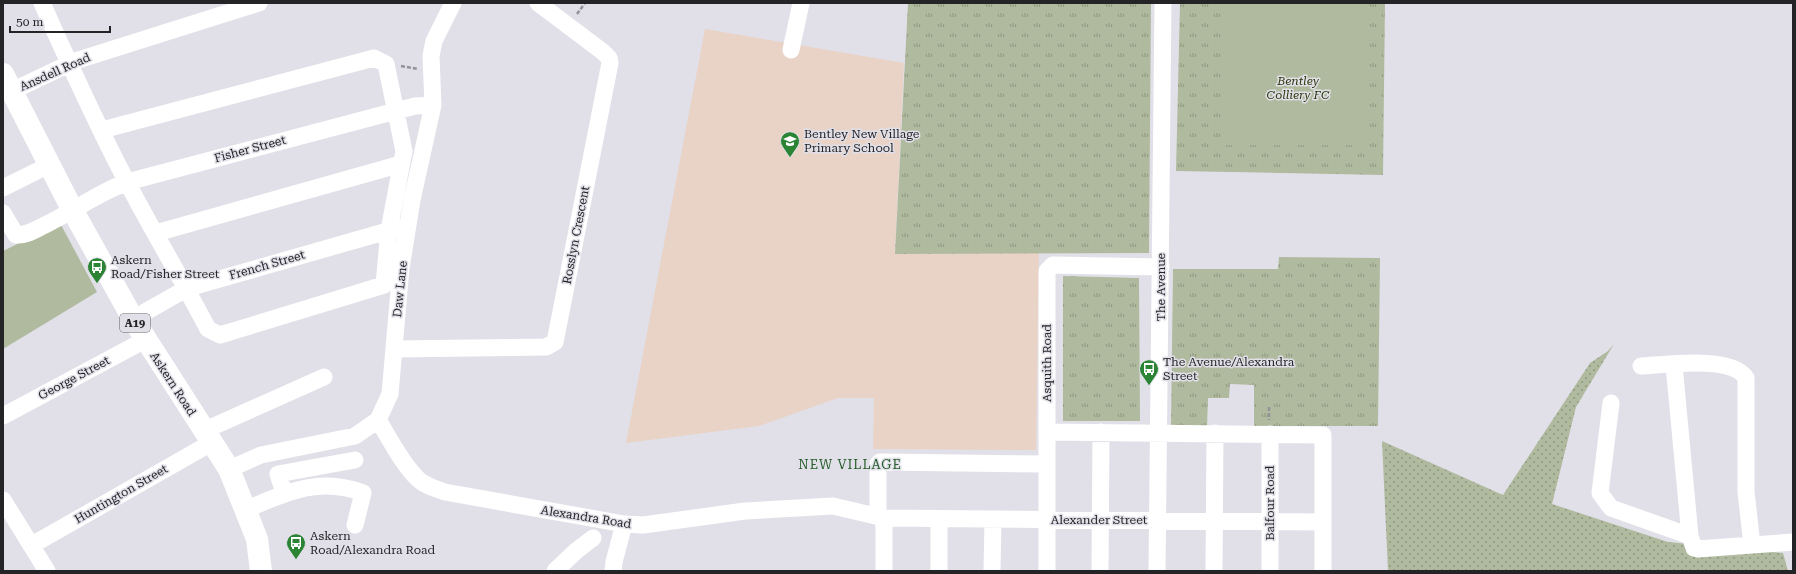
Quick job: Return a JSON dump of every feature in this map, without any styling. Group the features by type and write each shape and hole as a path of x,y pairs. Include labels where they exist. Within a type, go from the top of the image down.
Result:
{"highway":[{"name":"Askern Road","path":"6,83 73,211 145,340 229,469 257,539 261,571"}],"street":[{"path":"42,3 69,64 127,182 208,329 220,335 384,285"},
{"name":"Ansdell Road","path":"6,83 259,3"},
{"name":"Daw Lane","path":"378,420 390,394 401,268 412,200 432,105 431,56 434,41 453,3"},
{"name":"Rosslyn Crescent","path":"395,349 546,347 555,342 610,63 609,58 603,52 538,3"},
{"path":"791,50 801,3"},
{"name":"The Avenue","path":"1157,571 1160,433 1163,3"},
{"path":"102,130 374,58 386,64 404,151 389,230 384,285 397,317"},
{"name":"Fisher Street","path":"3,213 13,232 20,235 26,234 127,182 425,104 432,105"},
{"path":"156,233 401,164"},
{"path":"3,188 49,165"},
{"name":"French Street","path":"133,319 187,289 389,230 407,230"},
{"name":"Asquith Road","path":"1047,571 1048,271 1052,265 1161,268"},
{"name":"George Street","path":"3,416 145,340"},
{"path":"1640,366 1708,363 1739,371 1746,378 1746,492 1752,545"},
{"path":"1674,365 1690,536 1694,548 1698,549 1793,542"},
{"name":"Huntington Street","path":"32,545 207,437 324,377"},
{"path":"1610,403 1600,493 1611,508 1690,536"},
{"path":"229,469 261,455 355,436 378,420"},
{"name":"Alexandra Road","path":"378,420 402,459 417,479 432,488 445,492 624,524 643,525 745,511 834,506 879,517"},
{"path":"1047,432 1323,435 1323,571"},
{"path":"1100,571 1101,432"},
{"path":"1214,434 1214,571"},
{"name":"Balfour Road","path":"1270,434 1270,571"},
{"path":"284,493 278,474 355,460"},
{"path":"884,571 879,517 878,464 880,462 1047,464"},
{"path":"245,510 293,490 325,486 340,487 363,493 355,525"},
{"path":"3,500 47,571"},
{"name":"Alexander Street","path":"879,517 939,520 1322,522"},
{"path":"591,519 590,531 593,538 607,552 614,563"},
{"path":"939,520 939,571"},
{"path":"992,571 993,520"},
{"path":"614,563 624,524"},
{"path":"555,571 576,551 593,538"}],"path":[{"path":"386,64 417,69 432,66"}],"shaded area":[{"name":"Bentley New Village Primary School","path":"705,29 904,63 895,254 1039,252 1036,450 873,449 874,398 838,398 759,426 626,443"}],"green space":[{"path":"908,3 1151,3 1149,253 895,254"},
{"name":"Bentley Colliery FC","path":"1180,3 1385,3 1383,175 1176,171"},
{"path":"1224,3 1366,3 1366,145 1224,145"},
{"path":"60,223 97,292 3,349 3,251"},
{"path":"1279,257 1380,258 1378,426 1254,426 1254,385 1230,384 1229,398 1208,398 1207,427 1171,426 1173,269 1278,269"},
{"path":"1063,276 1139,278 1140,421 1063,421"},
{"path":"1614,344 1576,407 1552,504 1668,542 1783,553 1788,571 1388,571 1382,441 1503,495 1590,363 1608,351"}],"place":[{"name":"Bentley New Village Primary School","path":"790,158"},
{"name":"Askern Road/Fisher Street","path":"97,284"},
{"name":"The Avenue/Alexandra Street","path":"1149,386"},
{"name":"Askern Road/Alexandra Road","path":"296,560"}],"district":[{"name":"NEW VILLAGE","path":"850,464"}]}
